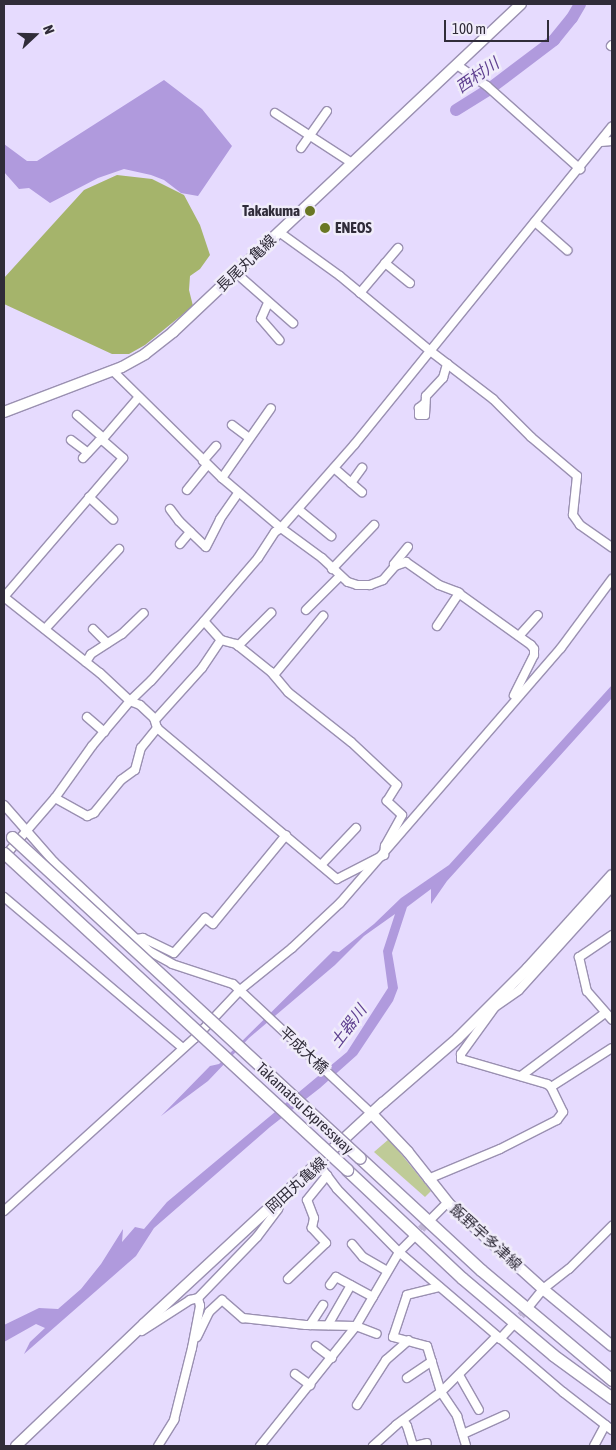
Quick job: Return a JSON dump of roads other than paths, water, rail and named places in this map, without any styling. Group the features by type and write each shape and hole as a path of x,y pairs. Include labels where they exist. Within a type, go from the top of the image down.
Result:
{"highway":[{"name":"Takamatsu Expressway","path":"8,834 480,1270 612,1380"},
{"name":"Takamatsu Expressway","path":"4,855 462,1278 553,1355 612,1398"}],"main road":[{"name":"長尾丸亀線","path":"4,412 112,371 145,354 173,332 521,4"},
{"name":"岡田丸亀線","path":"16,1446 372,1115 494,1005 612,875"},
{"name":"飯野宇多津線","path":"372,1115 408,1152 448,1202 543,1289 612,1346"}],"street":[{"path":"457,65 487,86 580,169"},
{"path":"301,148 327,111"},
{"path":"275,113 352,164"},
{"path":"4,855 55,798 104,732 130,701 151,681 204,621 258,558 275,532 282,528 334,468 429,350 580,169 612,126"},
{"path":"601,142 612,141"},
{"path":"535,222 567,250"},
{"path":"280,232 493,399 531,437 578,476 573,515 580,525 612,547"},
{"path":"360,293 398,248"},
{"path":"385,263 410,283"},
{"path":"236,273 293,323"},
{"path":"268,303 261,319 279,340"},
{"path":"424,403 426,396 444,378 447,364"},
{"path":"112,371 238,493 322,558 348,582 357,585 370,585 383,580 408,547"},
{"path":"71,440 85,455 98,441 103,439 138,398"},
{"path":"222,478 271,408"},
{"path":"77,415 123,458 4,597 86,662 130,701 140,705 156,724 337,879 384,855"},
{"path":"232,425 249,438"},
{"path":"187,490 216,446"},
{"path":"334,468 362,492"},
{"path":"351,482 362,468"},
{"path":"170,509 206,547 220,519 238,493"},
{"path":"89,498 113,519"},
{"path":"298,509 331,536"},
{"path":"332,569 374,525"},
{"path":"180,544 190,532"},
{"path":"45,629 120,550"},
{"path":"395,566 406,562 440,585 459,594 531,645 534,655 514,695 516,699"},
{"path":"306,610 340,576"},
{"path":"4,1211 333,910 384,855 576,628 612,579"},
{"path":"437,626 459,594"},
{"path":"86,662 91,654 122,634 144,613"},
{"path":"238,646 271,614"},
{"path":"519,636 538,615"},
{"path":"274,675 323,616"},
{"path":"204,621 221,640 238,646 274,675 288,692 351,742 397,785 387,801 402,815 384,846 384,855"},
{"path":"93,629 107,643"},
{"path":"55,798 88,816 94,813 121,780 135,770 141,748 156,724 202,668 221,640"},
{"path":"87,717 104,732"},
{"name":"平成大橋","path":"4,805 54,862 149,951 172,964 221,979 242,992 372,1115"},
{"path":"321,865 356,828"},
{"path":"136,939 143,938 174,953 205,918 213,924 286,835"},
{"path":"428,1179 500,1149 558,1120 563,1112 551,1087 547,1084 461,1059 461,1054 494,1005 519,990 612,887"},
{"path":"4,897 183,1048"},
{"path":"612,935 579,957 587,991 612,1020"},
{"path":"521,1076 605,1013"},
{"path":"551,1087 612,1048"},
{"path":"319,1165 337,1189 399,1252 498,1337 612,1430"},
{"path":"288,1279 326,1243 312,1228 314,1218 306,1200 327,1175"},
{"path":"131,1338 190,1300 198,1298 257,1237 278,1209 281,1199"},
{"path":"432,1218 448,1202"},
{"path":"531,1304 543,1289 569,1269 612,1226"},
{"path":"260,1446 356,1326 387,1270 399,1252 412,1238"},
{"path":"352,1244 363,1258 387,1270"},
{"path":"330,1285 336,1277 373,1297"},
{"path":"328,1325 351,1285"},
{"path":"439,1287 407,1295 393,1336 427,1346 441,1392 454,1411 466,1446"},
{"path":"158,1446 174,1420 192,1348 200,1306 198,1298"},
{"path":"192,1348 209,1312 222,1300 243,1318 310,1325 356,1326 377,1334"},
{"path":"310,1325 322,1305"},
{"path":"373,1446 403,1420 441,1392 512,1326"},
{"path":"357,1406 386,1360 409,1340"},
{"path":"316,1346 332,1358"},
{"path":"407,1378 432,1360"},
{"path":"295,1374 310,1385"},
{"path":"459,1375 479,1410"},
{"path":"463,1434 505,1415"},
{"path":"403,1420 414,1446 427,1443"},
{"path":"594,1446 605,1425"}],"waterway":[{"name":"西村川","path":"456,110 488,90 554,40 572,18 580,4"}],"tunnel":[{"path":"413,1238 431,1219"},
{"path":"513,1325 530,1305"}],"place":[{"name":"Takakuma","path":"310,211"},
{"name":"ENEOS","path":"325,228"}],"water label":[{"name":"土器川","path":"348,1026"}]}
